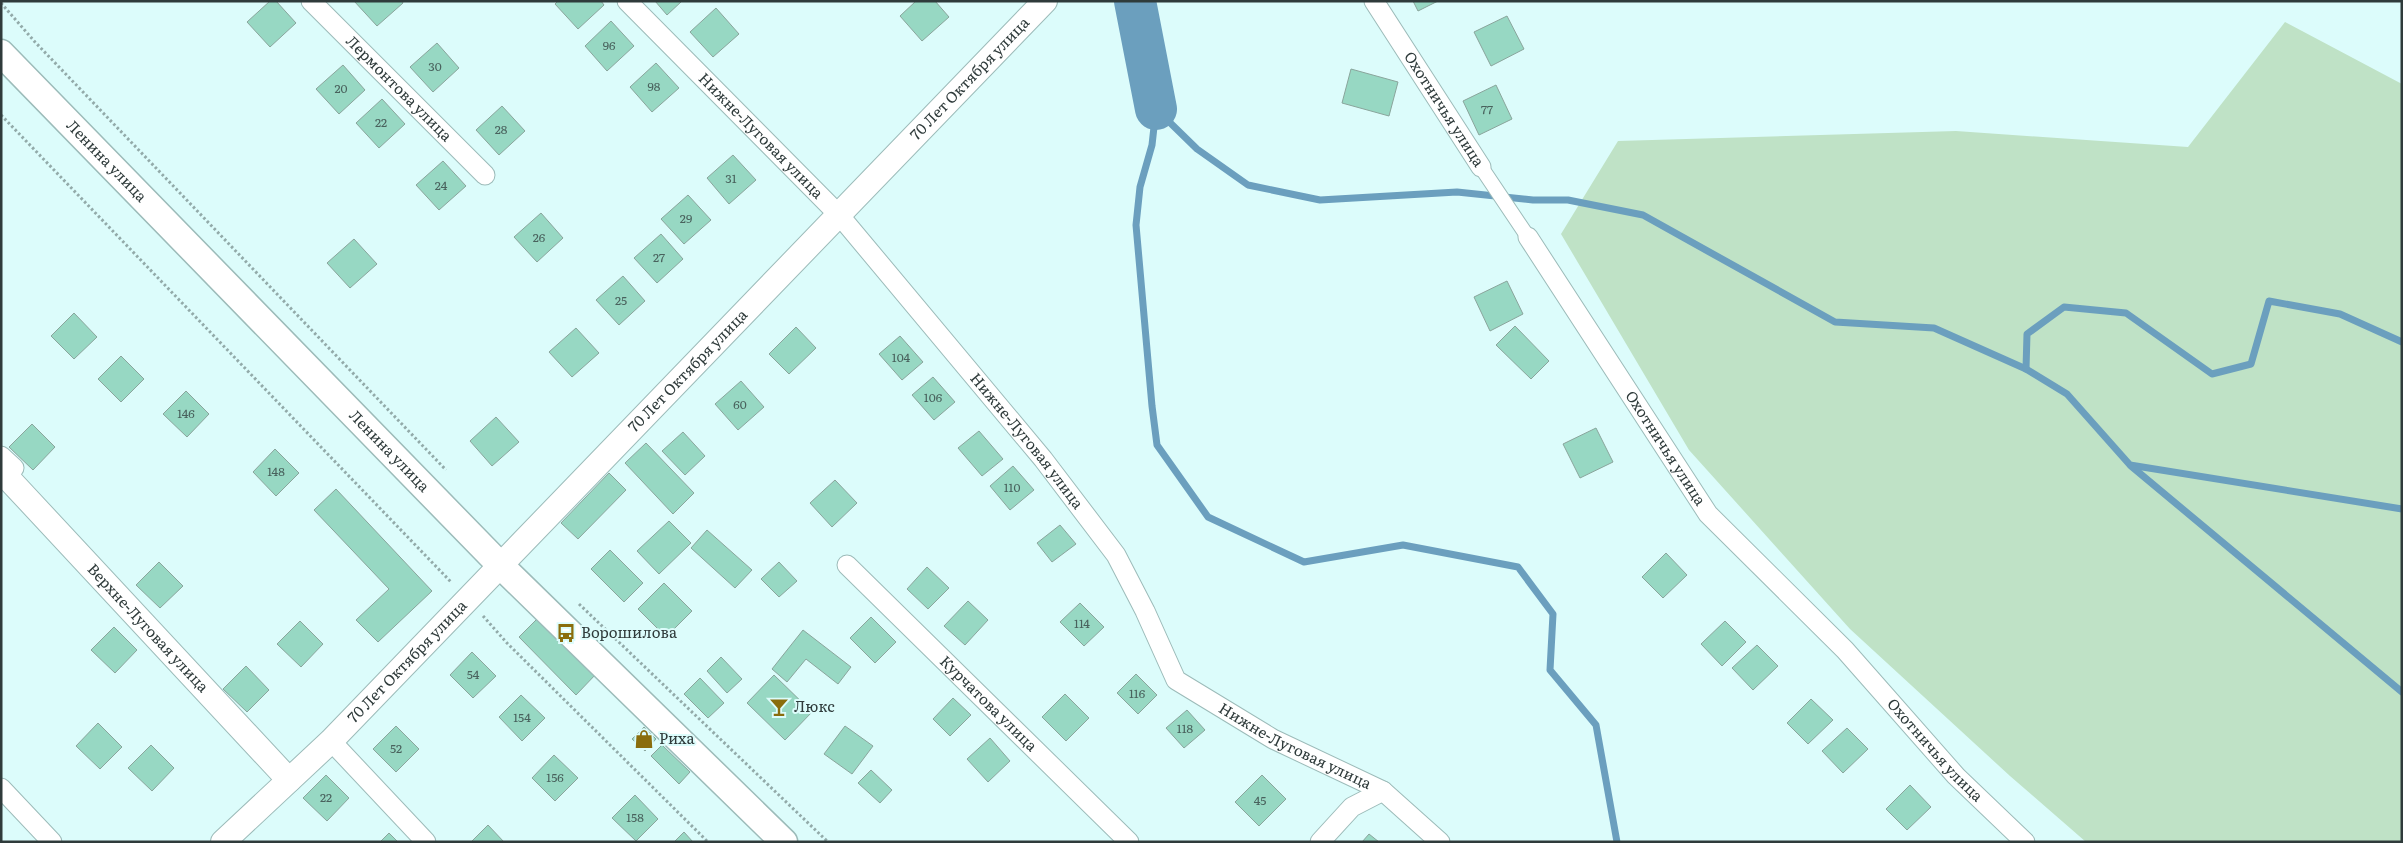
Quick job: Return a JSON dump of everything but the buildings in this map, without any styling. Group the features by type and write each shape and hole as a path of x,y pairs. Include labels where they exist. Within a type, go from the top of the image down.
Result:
{"main road":[{"name":"Ленина улица","path":"1,53 501,566 784,842"}],"street":[{"name":"Лермонтова улица","path":"311,1 485,175"},
{"name":"Нижне-Луговая улица","path":"627,1 840,216 1043,459 1116,556 1145,611 1176,680 1273,739 1383,791 1440,842"},
{"name":"70 Лет Октября улица","path":"223,842 331,741 840,216 1045,1"},
{"name":"Охотничья улица","path":"1374,1 1708,514 1845,650 1956,776 2025,842"},
{"name":"Верхне-Луговая улица","path":"6,470 289,780"},
{"name":"Курчатова улица","path":"847,565 1129,842"},
{"path":"331,741 426,842"},
{"path":"1,788 52,842"},
{"path":"1320,842 1352,807 1383,791"}],"path":[{"path":"1,4 450,475"},
{"path":"1,115 468,600 507,643 708,842"},
{"path":"577,602 828,842"}],"green space":[{"path":"2285,22 2402,84 2402,842 2086,842 2010,776 1850,629 1689,450 1561,234 1618,141 1956,131 2188,147"}],"waterway":[{"path":"1135,1 1156,109"},
{"path":"1156,109 1197,149 1248,185 1320,200 1457,192 1533,200 1568,200 1643,215 1835,322 1934,328 2026,369 2067,394 2130,465 2402,509"},
{"path":"1156,109 1152,145 1140,187 1136,225 1157,445 1208,517 1304,562 1403,545 1518,567 1553,614 1550,670 1596,725 1617,842"},
{"path":"2026,369 2027,334 2064,307 2126,313 2212,374 2251,364 2269,301 2340,314 2402,342"},
{"path":"2131,466 2402,692"}],"place":[{"name":"Ворошилова","path":"566,633"},
{"name":"Люкс","path":"779,707"},
{"name":"Риха","path":"644,739"}]}
